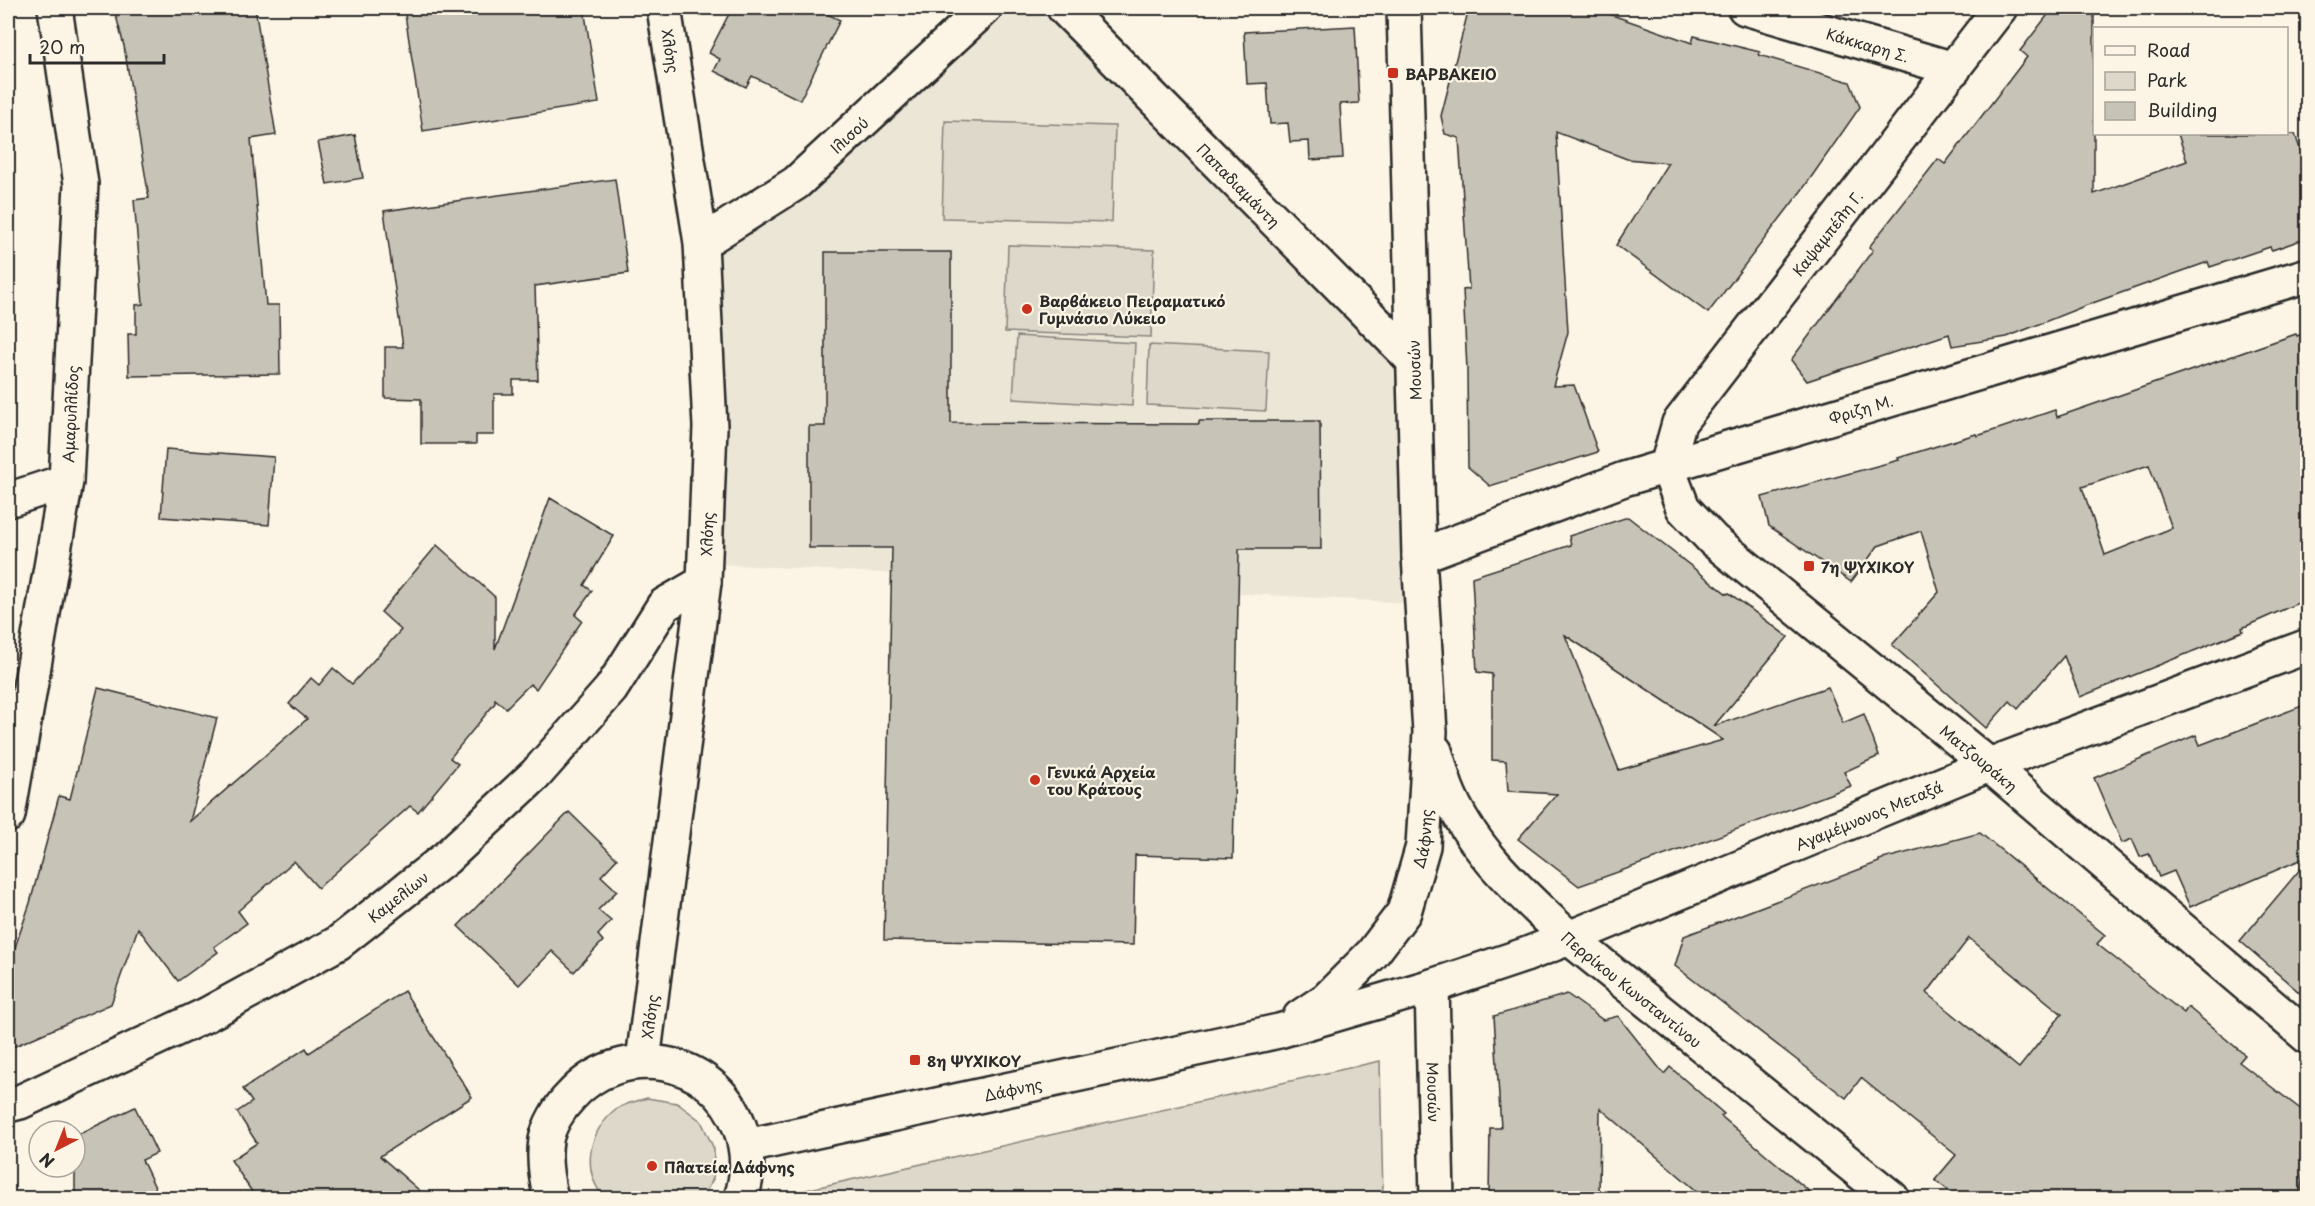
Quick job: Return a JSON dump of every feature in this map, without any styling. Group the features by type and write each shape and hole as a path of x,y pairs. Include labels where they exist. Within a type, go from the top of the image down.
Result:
{"street":[{"name":"Αμαρυλλίδος","path":"8,815 66,481 81,184 55,8"},
{"name":"Χλόης","path":"643,1061 704,582 710,427 701,243 664,8"},
{"name":"Ιλισού","path":"701,243 796,183 985,8"},
{"name":"Παπαδιαμάντη","path":"1064,8 1414,362"},
{"name":"Μουσών","path":"1404,8 1419,556 1430,732"},
{"name":"Κάκκαρη Σ.","path":"1745,8 1954,69"},
{"name":"Καψαμπέλη Γ.","path":"1667,466 1679,423 2000,8"},
{"name":"Φριζη Μ.","path":"1419,556 1624,479 2307,275"},
{"name":"Ματζουράκη","path":"1667,466 1683,508 1713,540 1989,765 2307,1037"},
{"path":"8,500 66,481"},
{"name":"Καμελίων","path":"8,1105 20,1102 206,1015 338,943 446,858 537,774 611,689 664,605 704,582"},
{"name":"Αγαμέμνονος Μεταξά","path":"1432,986 1569,938 1989,765 2307,646"},
{"name":"Περρίκου Κωνσταντίνου","path":"1430,732 1446,787 1467,829 1492,863 1569,938 1893,1198"},
{"name":"Δάφνης","path":"1279,1031 1327,999 1372,954 1404,912 1423,846 1430,732"},
{"name":"Μουσών","path":"1432,986 1437,1198"},
{"name":"Δάφνης","path":"747,1146 1279,1031 1432,986"},
{"path":"551,1198 544,1171 546,1138 560,1108 582,1083 611,1068 643,1061 679,1067 711,1084 734,1112 747,1146 747,1179 741,1198"}],"shaded area":[{"name":"Βαρβάκειο Πειραματικό Γυμνάσιο Λύκειο","path":"995,8 1052,8 1406,367 1408,603 702,563 702,250"}],"green space":[{"path":"945,121 1115,126 1112,222 942,218"},
{"path":"1008,245 1154,250 1151,337 1005,332"},
{"path":"1017,336 1135,343 1132,406 1013,399"},
{"path":"1149,345 1269,351 1266,411 1147,405"},
{"path":"1380,1061 1383,1198 786,1198 788,1194"},
{"path":"647,1098 677,1103 701,1121 714,1149 713,1179 702,1198 604,1198 597,1187 590,1163 594,1139 600,1128 607,1118 620,1107"}],"building":[{"path":"114,8 255,8 276,135 251,139 266,305 279,305 280,374 129,376 128,334 136,334 136,305 143,304 134,200 149,198 124,46"},
{"path":"404,8 519,8 520,14 561,8 584,8 599,103 423,131"},
{"path":"732,8 815,8 840,20 800,100 752,76 746,87 714,71 720,59 709,53"},
{"path":"1469,8 1592,8 1692,43 1694,36 1760,52 1759,55 1850,82 1860,107 1805,186 1708,313 1616,245 1668,163 1627,159 1556,132 1568,332 1553,386 1574,385 1598,452 1490,486 1468,467 1463,290 1469,289 1459,138 1445,134 1441,116"},
{"path":"2053,8 2094,8 2094,194 2187,161 2178,135 2295,134 2307,170 2307,238 2272,250 2270,247 2210,267 2208,262 2087,305 2007,337 1952,346 1949,334 1807,381 1791,360 1873,250 1869,247 1938,159 1945,164 2027,57 2020,51"},
{"path":"1355,26 1359,103 1340,104 1343,158 1310,160 1309,141 1290,142 1288,123 1270,124 1267,83 1247,84 1244,32"},
{"path":"355,135 363,178 327,184 318,142"},
{"path":"615,179 628,273 535,286 538,380 513,380 513,394 494,394 494,435 476,435 476,444 421,444 421,399 385,398 385,347 403,347 384,211"},
{"path":"825,252 951,252 951,423 1199,424 1199,421 1320,421 1321,549 1239,549 1233,858 1135,855 1133,945 884,940 892,548 809,548 809,426 825,426"},
{"path":"2307,332 2307,599 2242,628 2243,631 2080,697 2064,656 2018,709 2010,701 1986,728 1892,645 1939,592 1921,531 1878,546 1851,582 1769,526 1762,497 1899,460 1898,458 1976,434 1977,436 2055,410 2057,417 2296,334 2297,336","holes":["2149,465 2172,528 2105,555 2082,487"]},
{"path":"166,449 274,457 269,525 161,517"},
{"path":"550,498 614,536 584,585 592,591 575,615 582,621 536,689 530,684 506,708 495,699 495,703 450,758 458,764 418,812 410,806 318,888 294,861 238,911 247,923 214,947 218,952 178,981 138,928 111,1004 8,1049 8,968 30,903 59,796 70,799 98,688 217,718 190,821 307,719 289,704 311,678 319,685 333,668 352,684 401,630 381,612 437,545 495,597 495,649"},
{"path":"1628,517 1727,594 1729,593 1788,637 1714,726 1828,687 1843,723 1864,714 1879,756 1844,772 1851,786 1579,886 1518,839 1557,794 1508,791 1506,761 1492,760 1492,674 1477,672 1472,577 1571,545 1569,536","holes":["1565,635 1723,740 1619,770"]},
{"path":"2307,704 2307,857 2190,907 2174,871 2159,877 2149,854 2140,857 2132,839 2122,843 2094,778 2196,735 2200,745"},
{"path":"569,812 617,859 601,876 617,891 598,910 611,921 598,935 603,941 574,972 552,951 519,985 458,926"},
{"path":"1980,833 2105,935 2097,944 2184,1013 2188,1007 2245,1055 2239,1062 2307,1114 2301,1198 1958,1198 1935,1180 1956,1155 1861,1078 1846,1098 1675,966 1684,936 1879,862 1879,860","holes":["1969,938 2062,1014 2019,1068 1927,993"]},
{"path":"2307,861 2307,999 2240,941"},
{"path":"404,991 472,1097 380,1156 428,1198 256,1198 231,1160 257,1143 237,1112 252,1102 243,1089 306,1048 309,1053"},
{"path":"1567,994 1603,1020 1618,1016 1664,1074 1670,1067 1724,1114 1721,1116 1817,1198 1705,1198 1600,1108 1599,1198 1489,1198 1490,1128 1501,1128 1494,1016"},
{"path":"135,1107 157,1153 142,1160 160,1198 75,1198 75,1179 87,1179 87,1130"}],"place":[{"name":"ΒΑΡΒΑΚΕΙΟ","path":"1393,73"},
{"name":"Βαρβάκειο Πειραματικό Γυμνάσιο Λύκειο","path":"1027,309"},
{"name":"7η ΨΥΧΙΚΟΥ","path":"1809,566"},
{"name":"Γενικά Αρχεία του Κράτους","path":"1035,780"},
{"name":"8η ΨΥΧΙΚΟΥ","path":"915,1060"},
{"name":"Πλατεία Δάφνης","path":"652,1166"}]}
